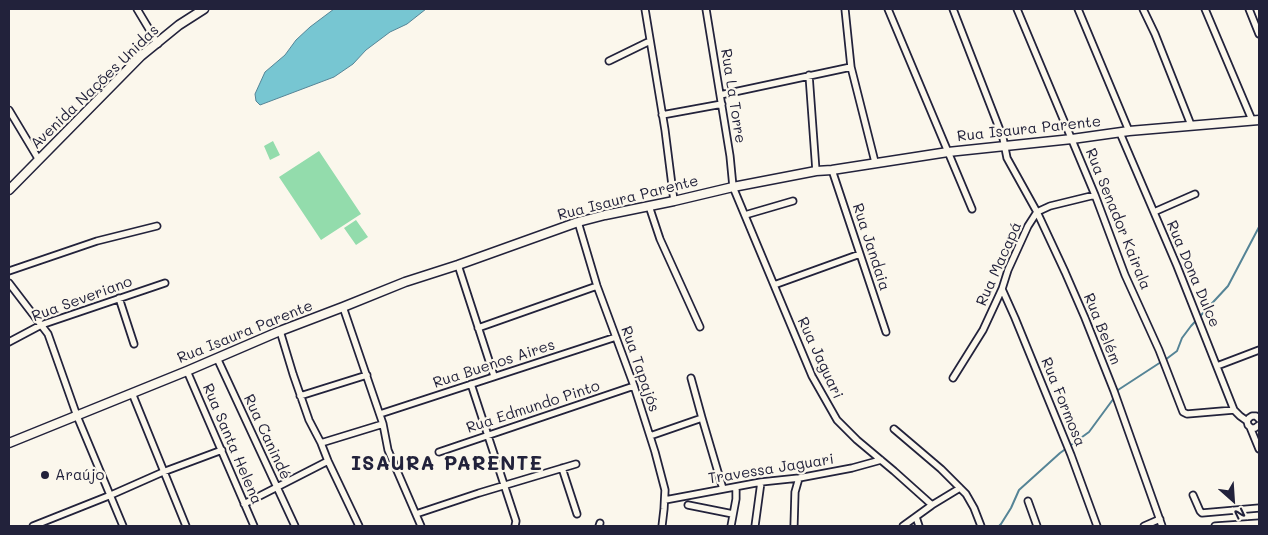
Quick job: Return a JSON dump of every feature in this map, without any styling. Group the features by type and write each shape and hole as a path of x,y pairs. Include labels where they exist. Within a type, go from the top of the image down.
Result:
{"street":[{"path":"137,9 158,44"},
{"name":"Avenida Nações Unidas","path":"9,190 141,56 158,44 179,24 204,9"},
{"path":"645,9 665,130 674,201"},
{"name":"Rua La Torre","path":"706,9 730,156 733,187"},
{"path":"845,9 851,67 875,162"},
{"path":"888,9 972,209"},
{"name":"Rua Belém","path":"953,9 1005,147 1007,158 1037,212 1065,272 1114,391 1162,526"},
{"name":"Rua Senador Kairala","path":"1017,9 1183,412 1187,414 1234,410"},
{"path":"1078,9 1129,131"},
{"path":"1144,9 1191,125"},
{"path":"1205,9 1256,120"},
{"path":"1249,9 1259,34"},
{"path":"609,60 650,41"},
{"path":"720,95 851,67"},
{"path":"809,75 816,171"},
{"path":"662,116 722,104"},
{"path":"9,110 39,160"},
{"name":"Rua Isaura Parente","path":"9,443 280,331 343,308 405,282 578,222 605,215 733,187 875,162 948,152 1072,140 1129,131 1256,120"},
{"name":"Rua Dona Dulce","path":"1120,133 1196,311 1234,410 1248,424"},
{"name":"Rua Jandaia","path":"832,170 886,332"},
{"name":"Rua Jaguari","path":"733,187 812,376 830,409 846,430 932,505"},
{"path":"1154,212 1195,194"},
{"name":"Rua Macapá","path":"953,378 983,330 1028,226 1037,212 1050,206 1095,195"},
{"path":"745,215 793,201"},
{"path":"649,206 660,239 700,327"},
{"name":"Rua Tapajós","path":"578,222 597,286 634,386 663,481 665,500 662,526"},
{"path":"9,270 97,242 156,226"},
{"path":"774,285 860,254"},
{"path":"458,265 494,376"},
{"path":"9,283 48,334 77,416 123,526"},
{"name":"Rua Severiano","path":"9,342 41,325 165,283"},
{"path":"478,328 597,286"},
{"name":"Rua Formosa","path":"1002,288 1071,455 1098,526"},
{"path":"119,298 134,344"},
{"path":"343,308 380,414 388,450 421,526"},
{"path":"280,331 309,420 360,526"},
{"name":"Rua Buenos Aires","path":"380,414 616,337"},
{"path":"1217,366 1259,350"},
{"name":"Rua Canindé","path":"216,358 295,526"},
{"name":"Rua Santa Helena","path":"187,371 254,526"},
{"path":"300,396 367,375"},
{"path":"691,378 723,489"},
{"path":"471,384 516,521 516,526"},
{"name":"Rua Edmundo Pinto","path":"439,452 634,386"},
{"path":"132,393 186,526"},
{"path":"1258,417 1249,418 1248,424 1258,447"},
{"path":"650,436 702,418"},
{"path":"321,443 383,424"},
{"path":"1248,424 1253,429 1259,426 1258,447"},
{"path":"894,429 966,494 972,503 981,526"},
{"path":"33,526 163,472 222,450"},
{"name":"Travessa Jaguari","path":"665,500 761,482 799,478 852,468 881,460"},
{"path":"244,504 328,461"},
{"path":"416,514 503,485 576,464"},
{"path":"562,468 577,514"},
{"path":"794,526 795,492 799,478"},
{"path":"756,526 761,482"},
{"path":"731,526 736,487"},
{"path":"903,526 960,488"},
{"path":"1193,494 1202,513 1259,508"},
{"path":"1028,501 1036,526"},
{"path":"688,505 734,514"},
{"path":"916,517 919,526"},
{"path":"1144,526 1160,519"},
{"path":"1214,526 1259,523"}],"green space":[{"path":"273,141 280,155 270,160 264,146"},
{"path":"319,151 361,214 321,240 279,177"},
{"path":"356,220 368,237 356,245 344,228"}],"water":[{"path":"334,9 426,9 407,24 390,32 366,50 353,64 334,77 260,105 256,101 255,94 265,72 285,55 296,40 310,27"}],"waterway":[{"path":"1165,360 1177,351 1182,338 1191,326 1228,286 1259,227"},
{"path":"1116,393 1161,362"},
{"path":"999,526 1011,508 1019,490 1060,453 1089,432 1114,398"}],"place":[{"name":"Araújo","path":"45,475"}],"district":[{"name":"ISAURA PARENTE","path":"447,464"}]}
